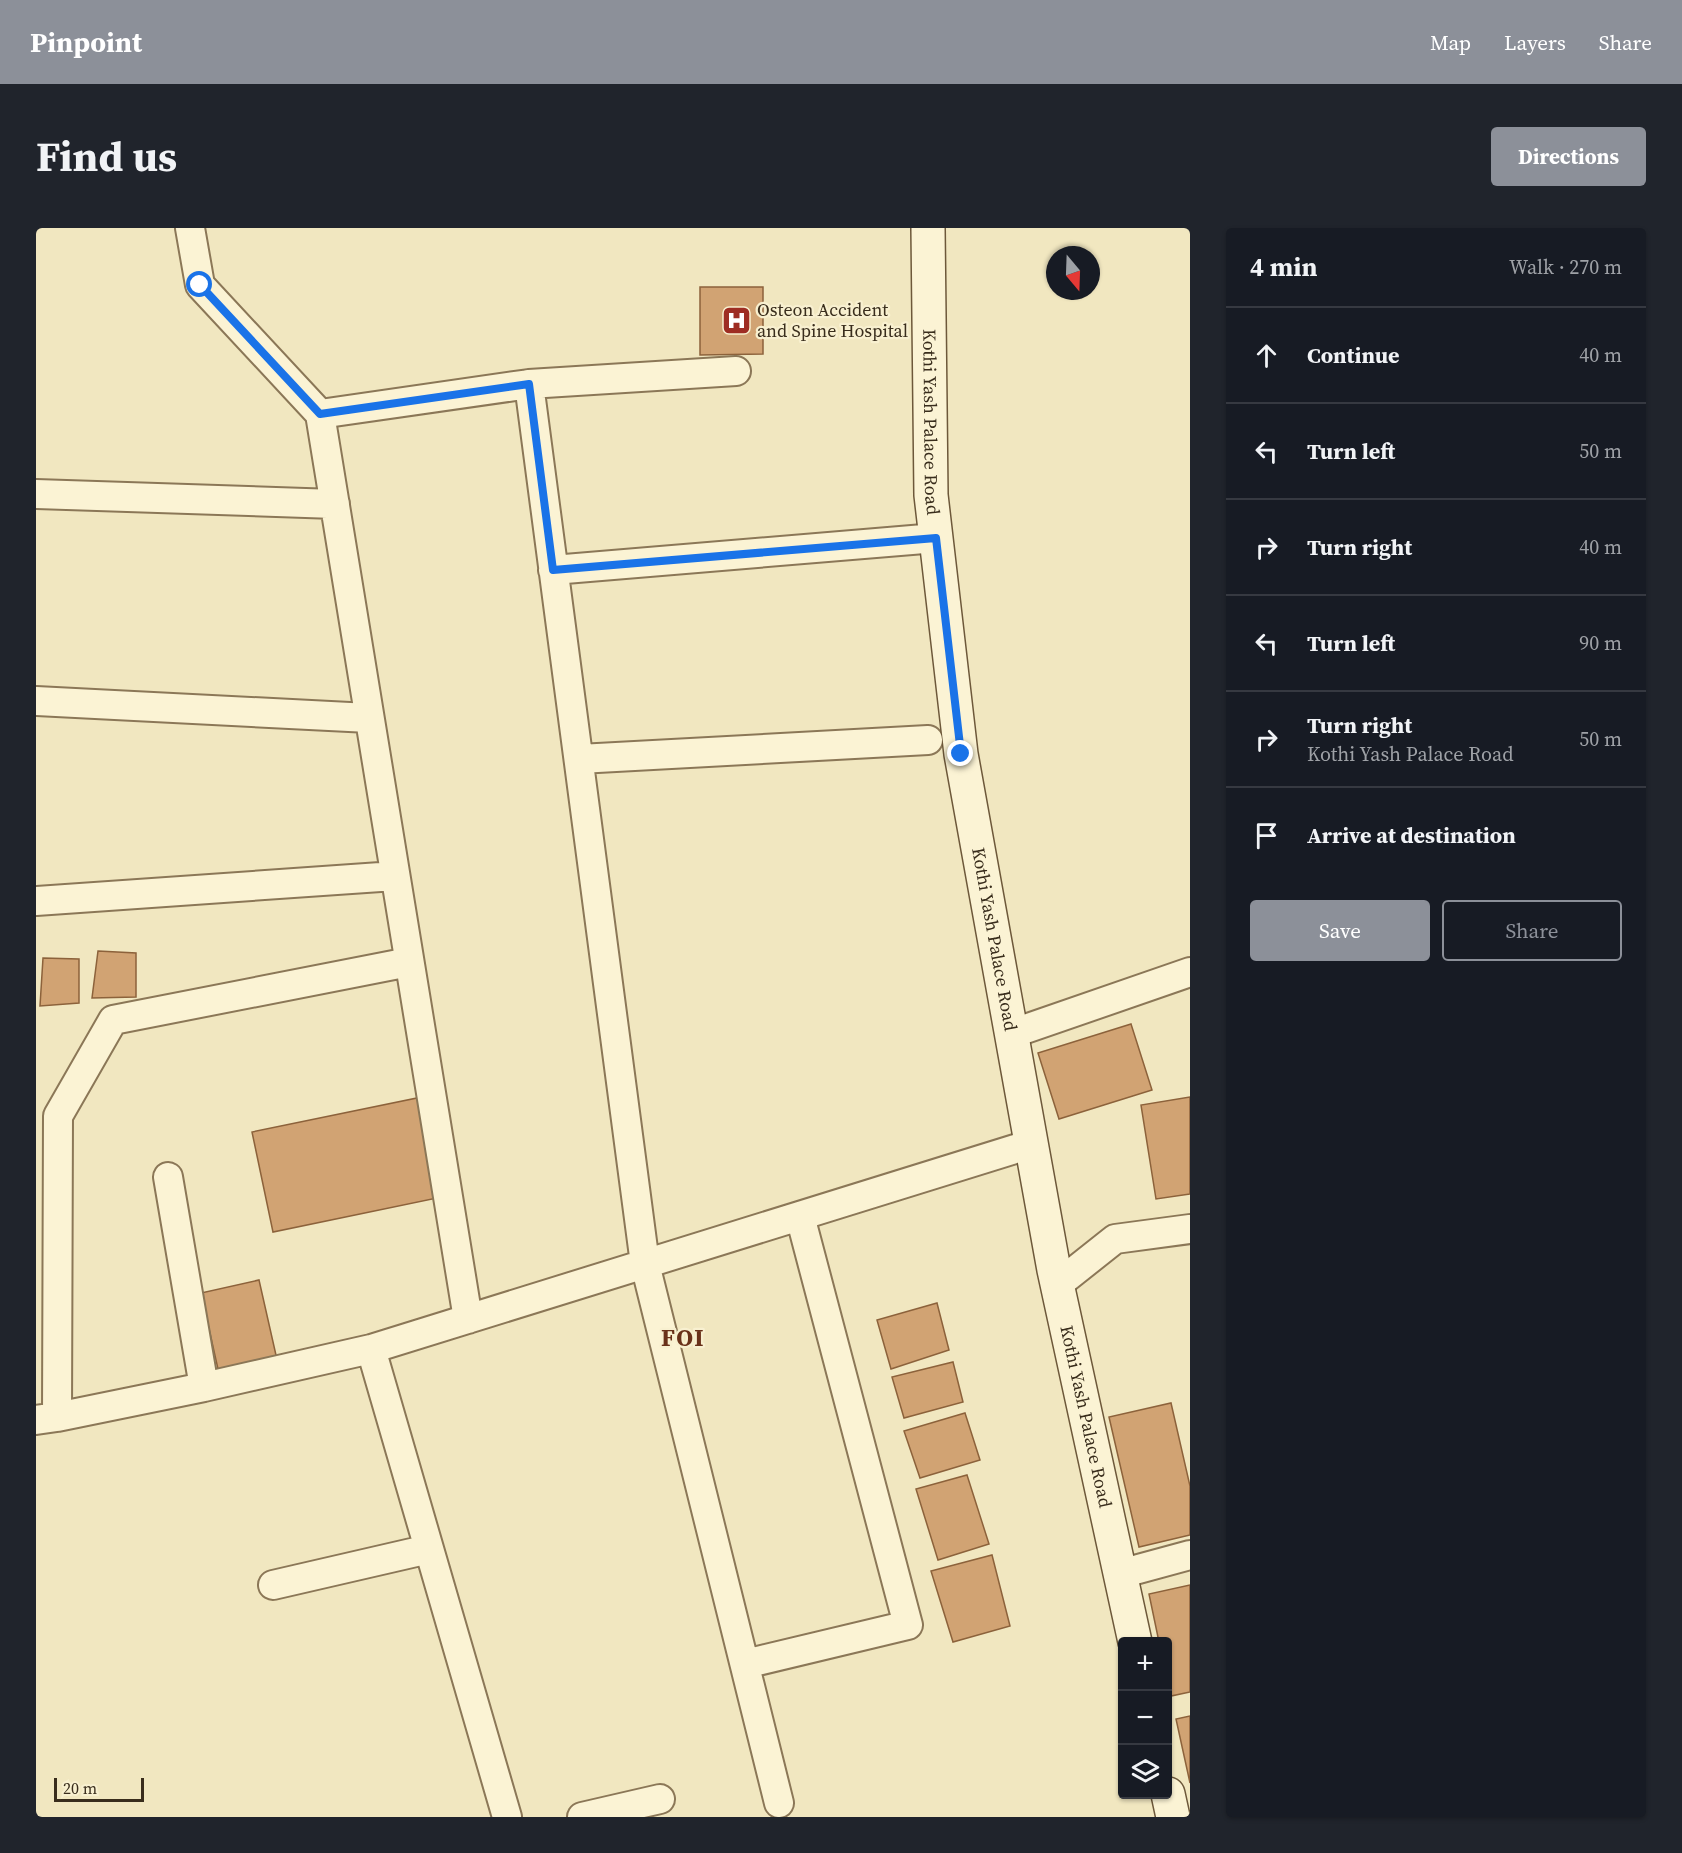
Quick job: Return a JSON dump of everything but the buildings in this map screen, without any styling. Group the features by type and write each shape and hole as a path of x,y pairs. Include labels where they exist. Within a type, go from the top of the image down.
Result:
{"main road":[{"name":"Kothi Yash Palace Road","path":"928,228 931,495 961,754 1057,1285 1134,1637"},
{"path":"1168,1799 1173,1817"}],"street":[{"path":"190,228 200,285 320,414 468,1319"},
{"path":"320,414 529,384 736,372"},
{"path":"529,384 645,1264 779,1803"},
{"path":"36,494 335,504"},
{"path":"553,570 936,538"},
{"path":"36,701 369,718"},
{"path":"579,759 928,740"},
{"path":"36,901 395,876"},
{"path":"409,962 113,1020 47,1117 47,1419 204,1387 371,1349 1031,1144"},
{"path":"1011,1034 1190,972"},
{"path":"168,1177 204,1387"},
{"path":"744,1664 908,1625 800,1216"},
{"path":"1057,1285 1115,1239 1190,1229"},
{"path":"371,1349 507,1817"},
{"path":"273,1585 429,1549"},
{"path":"1120,1574 1190,1555"},
{"path":"582,1817 660,1799"}],"place":[{"name":"Osteon Accident and Spine Hospital","path":"736,320"}],"district":[{"name":"FOI","path":"683,1338"}],"route":[{"path":"200,285 320,414 529,384 553,570 936,538 961,754"}]}
